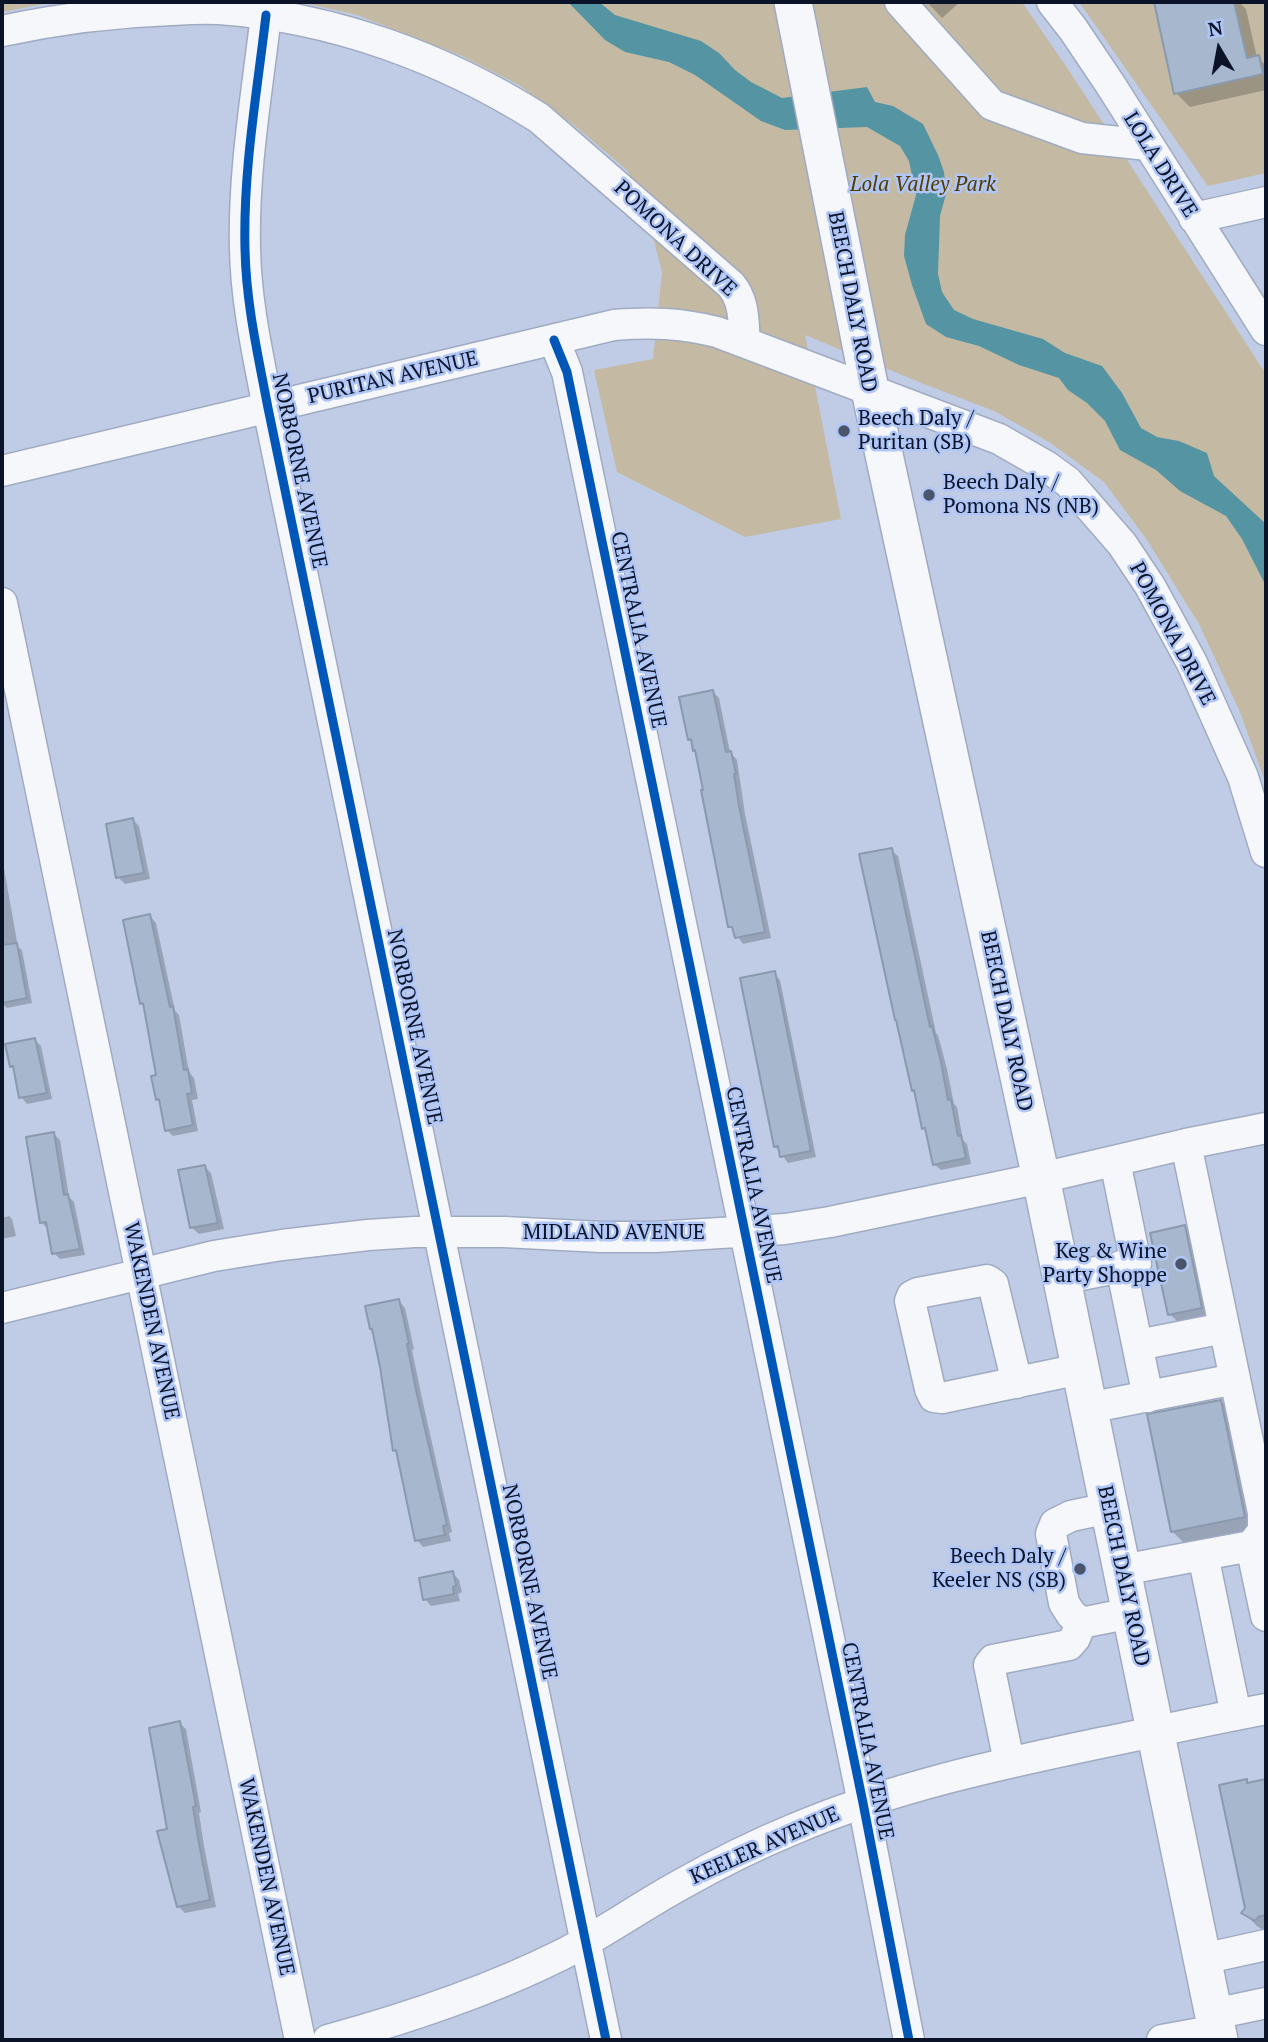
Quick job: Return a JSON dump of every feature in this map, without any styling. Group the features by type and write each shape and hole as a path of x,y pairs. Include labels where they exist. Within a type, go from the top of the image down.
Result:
{"main road":[{"name":"BEECH DALY ROAD","path":"793,2 870,390 1041,1178 1216,2028"}],"street":[{"path":"900,2 992,105 1082,138 1148,145"},
{"name":"LOLA DRIVE","path":"1052,2 1080,40 1266,330"},
{"name":"POMONA DRIVE","path":"2,31 50,21 130,11 219,9 266,15 346,31 404,50 471,80 540,118 731,285 742,304 745,342 999,439 1068,482 1122,544 1150,586 1192,663 1243,777 1266,852"},
{"name":"NORBORNE AVENUE","path":"266,15 247,169 245,248 250,316 606,2040"},
{"path":"1194,218 1266,202"},
{"name":"PURITAN AVENUE","path":"2,471 614,325 651,322 695,327 745,342"},
{"name":"CENTRALIA AVENUE","path":"554,340 567,372 863,1803 909,2040"},
{"name":"WAKENDEN AVENUE","path":"2,603 300,2040"},
{"name":"MIDLAND AVENUE","path":"2,1308 214,1256 368,1235 504,1232 655,1237 785,1229 1041,1178 1266,1128"},
{"path":"1122,1570 1251,1546 1263,1531 1264,1523 1186,1144"},
{"path":"1061,1279 1136,1264 1115,1161"},
{"path":"1121,1266 1148,1397"},
{"path":"1017,1383 993,1284 987,1280 912,1296 910,1301 934,1397 942,1398 1017,1383 1080,1369"},
{"path":"1138,1345 1224,1328"},
{"path":"1088,1408 1235,1379"},
{"path":"1081,1623 1064,1603 1051,1534 1055,1524 1071,1516 1109,1508"},
{"path":"1251,1546 1266,1616"},
{"path":"1203,1555 1236,1715"},
{"path":"1081,1623 1131,1613"},
{"path":"1009,1762 989,1665 993,1660 1069,1645 1081,1623"},
{"name":"KEELER AVENUE","path":"328,2040 461,1999 563,1954 679,1885 748,1849 863,1803 1009,1762 1266,1709"},
{"path":"1202,1959 1266,1945"},
{"path":"1162,2040 1216,2028 1266,2003"}],"green space":[{"path":"2,2 54,2 2,12"},
{"name":"Lola Valley Park","path":"300,2 1022,2 1266,374 1266,784 1240,712 1199,624 1147,540 1104,482 1049,442 994,411 805,335 841,519 745,537 617,472 594,370 653,359 662,272 654,241 628,171 575,126 519,85 462,56 357,15"},
{"path":"1079,2 1266,2 1266,173 1208,186"}],"shaded area":[{"path":"568,2 599,2 615,15 701,41 719,53 751,82 782,98 867,87 875,102 893,106 923,124 944,172 946,194 940,216 938,274 942,292 954,310 973,319 1043,339 1065,353 1102,366 1122,393 1141,428 1157,437 1179,441 1207,453 1214,476 1266,524 1266,586 1242,539 1226,516 1180,491 1156,470 1120,450 1105,421 1087,403 1068,390 1059,378 1019,365 979,346 946,337 926,324 904,256 905,235 916,195 909,161 900,146 867,127 785,130 761,121 695,75 669,62 625,52 605,40"}],"building":[{"path":"1154,2 1234,2 1247,58 1259,55 1263,74 1174,94"},
{"path":"713,690 726,752 731,751 736,774 739,806 765,932 735,938 732,927 728,927 695,750 693,751 691,739 688,740 679,697"},
{"path":"133,818 144,873 116,878 106,824"},
{"path":"892,848 930,1027 932,1026 948,1100 951,1099 958,1136 961,1135 966,1158 933,1165 895,1020 859,854"},
{"path":"150,914 170,1007 173,1006 184,1070 188,1069 192,1093 187,1094 193,1125 165,1131 151,1076 156,1075 143,1003 140,1004 123,920"},
{"path":"17,943 27,998 2,1003 2,945"},
{"path":"775,971 811,1151 780,1157 778,1146 774,1147 740,978"},
{"path":"35,1038 47,1093 19,1098 13,1066 10,1067 5,1044"},
{"path":"54,1132 64,1195 68,1194 80,1249 52,1254 46,1222 40,1223 26,1137"},
{"path":"205,1165 218,1223 190,1228 178,1170"},
{"path":"1185,1225 1202,1308 1168,1315 1150,1233"},
{"path":"399,1299 416,1390 447,1525 443,1526 445,1535 415,1541 396,1450 393,1451 380,1367 365,1306"},
{"path":"1221,1400 1245,1517 1171,1532 1147,1414"},
{"path":"453,1571 456,1585 453,1587 454,1594 423,1600 419,1578"},
{"path":"180,1721 210,1900 177,1907 157,1831 167,1829 149,1728"},
{"path":"1247,1779 1247,1783 1266,1779 1266,1915 1255,1921 1241,1913 1245,1908 1219,1785"}],"cycle path":[{"path":"266,15 246,190 246,269 253,329 606,2040"},
{"path":"554,340 567,372 863,1803 909,2040"}],"place":[{"name":"Beech Daly / Puritan (SB)","path":"844,431"},
{"name":"Beech Daly / Pomona NS (NB)","path":"929,495"},
{"name":"Keg & Wine Party Shoppe","path":"1181,1264"},
{"name":"Beech Daly / Keeler NS (SB)","path":"1080,1569"}]}
